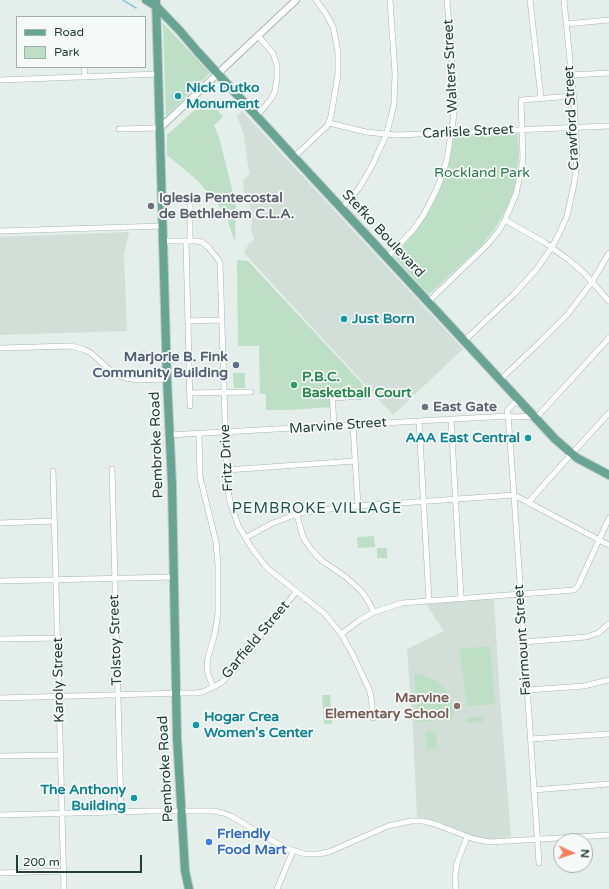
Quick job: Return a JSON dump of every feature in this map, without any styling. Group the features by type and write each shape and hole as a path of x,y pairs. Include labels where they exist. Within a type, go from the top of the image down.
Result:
{"main road":[{"name":"Stefko Boulevard","path":"146,0 156,3 218,74 500,380 518,402 572,454 609,475"},
{"name":"Pembroke Road","path":"156,3 167,379 172,484 176,694 181,811 185,871 189,889"}],"street":[{"path":"119,129 160,128 296,0"},
{"path":"294,157 325,129 329,123 338,69 336,36 322,7 316,0"},
{"path":"342,208 359,188 368,174 386,135 393,110 395,83 390,0"},
{"name":"Walters Street","path":"387,257 413,230 423,216 431,202 444,170 455,101 447,0"},
{"path":"530,0 540,98"},
{"name":"Crawford Street","path":"464,341 526,283 552,247 567,216 574,184 577,159 576,127 564,0"},
{"path":"566,24 609,20"},
{"path":"257,116 271,99 276,88 277,78 277,66 273,53 258,36"},
{"path":"84,68 84,77"},
{"path":"571,75 609,73"},
{"path":"0,80 158,74"},
{"path":"428,302 488,244 498,232 505,220 516,194 521,175 523,158 520,100 573,96"},
{"name":"Carlisle Street","path":"329,123 361,132 386,135 609,126"},
{"path":"190,202 188,241 190,406"},
{"path":"505,220 552,247 569,260 583,272 609,301"},
{"path":"0,232 162,226"},
{"name":"Fritz Drive","path":"163,241 199,241 206,245 220,263 226,470 230,502 238,525 251,547 267,568 325,614 341,634 354,655 369,689 373,718"},
{"path":"500,380 567,315 592,282 609,253"},
{"path":"188,321 222,320"},
{"path":"535,417 609,338"},
{"path":"0,348 72,346 91,353 112,372 125,378 139,380 167,379"},
{"path":"332,391 334,426"},
{"path":"190,393 251,392"},
{"path":"332,398 366,396"},
{"path":"508,415 507,411 514,403 518,402"},
{"path":"528,503 609,413"},
{"name":"Marvine Street","path":"169,435 508,415 514,417 535,417"},
{"name":"Fairmount Street","path":"508,415 539,863"},
{"path":"451,419 461,598"},
{"path":"419,421 429,601"},
{"path":"353,425 358,506"},
{"path":"199,434 200,477 216,542 218,565 218,613 207,666 208,674 213,687"},
{"path":"226,470 355,461"},
{"name":"Tolstoy Street","path":"112,469 121,812"},
{"name":"Karoly Street","path":"53,471 64,889"},
{"path":"245,538 273,523 312,511 358,506 514,495 609,545"},
{"path":"297,515 303,537 310,548 321,560 347,578 364,594 374,612"},
{"path":"341,634 374,612 402,603 574,590 578,586 609,518"},
{"path":"0,522 54,521"},
{"path":"0,581 174,577"},
{"name":"Garfield Street","path":"0,698 176,694 198,693 205,691 224,680 232,672 296,592"},
{"path":"524,642 586,637 598,633 609,624"},
{"path":"0,639 58,638"},
{"path":"527,690 584,686 609,680"},
{"path":"530,739 609,734"},
{"path":"0,756 61,755"},
{"path":"533,790 609,784"},
{"path":"0,815 211,811 223,813 234,818 278,844 293,851 305,854 326,853 388,826 411,821 423,821 435,824 467,837 490,842 609,835"},
{"path":"456,889 457,864 467,837"},
{"path":"277,889 293,851"},
{"path":"0,873 63,871"}],"shaded area":[{"path":"242,111 463,349 393,415 244,253 249,243 254,240 251,229 252,222 249,203 245,203 243,180 250,174 244,135 237,116"},
{"path":"129,232 124,254 127,331 0,335 0,237"},
{"name":"Marvine Elementary School","path":"494,599 511,837 492,839 473,836 437,821 417,817 413,728 407,649 444,631 426,604"}],"green space":[{"path":"163,23 210,73 166,116"},
{"path":"208,98 223,117 214,125 219,137 236,205 235,242 227,219 220,207 197,180 167,155 167,135"},
{"name":"Rockland Park","path":"517,133 519,155 517,174 513,193 503,215 494,230 482,245 432,292 428,294 394,256 414,233 436,198 447,172 454,136"},
{"path":"237,260 248,261 371,393 337,395 337,389 329,389 331,407 266,410 266,394 260,394 259,346 238,346"},
{"path":"233,373 245,373 245,388 234,388"},
{"path":"374,536 375,547 358,548 357,537"},
{"path":"377,548 387,548 387,558 377,558"},
{"path":"490,646 495,704 467,706 460,649"},
{"path":"414,674 421,675 438,682 446,690 454,710 453,719 418,722"},
{"path":"322,695 330,695 331,709 323,709"},
{"path":"331,710 332,724 324,724 323,711"},
{"path":"484,716 484,722 466,723 466,718"},
{"path":"436,731 437,748 427,749 426,732"}],"waterway":[{"path":"123,0 136,8"}],"place":[{"name":"Nick Dutko Monument","path":"178,96"},
{"name":"Iglesia Pentecostal de Bethlehem C.L.A.","path":"151,206"},
{"name":"Just Born","path":"344,319"},
{"name":"Marjorie B. Fink Community Building","path":"236,365"},
{"name":"P.B.C. Basketball Court","path":"294,385"},
{"name":"East Gate","path":"425,407"},
{"name":"AAA East Central","path":"528,438"},
{"name":"Marvine Elementary School","path":"457,706"},
{"name":"Hogar Crea Women's Center","path":"196,725"},
{"name":"The Anthony Building","path":"134,798"},
{"name":"Friendly Food Mart","path":"209,842"}],"district":[{"name":"PEMBROKE VILLAGE","path":"317,509"}]}
